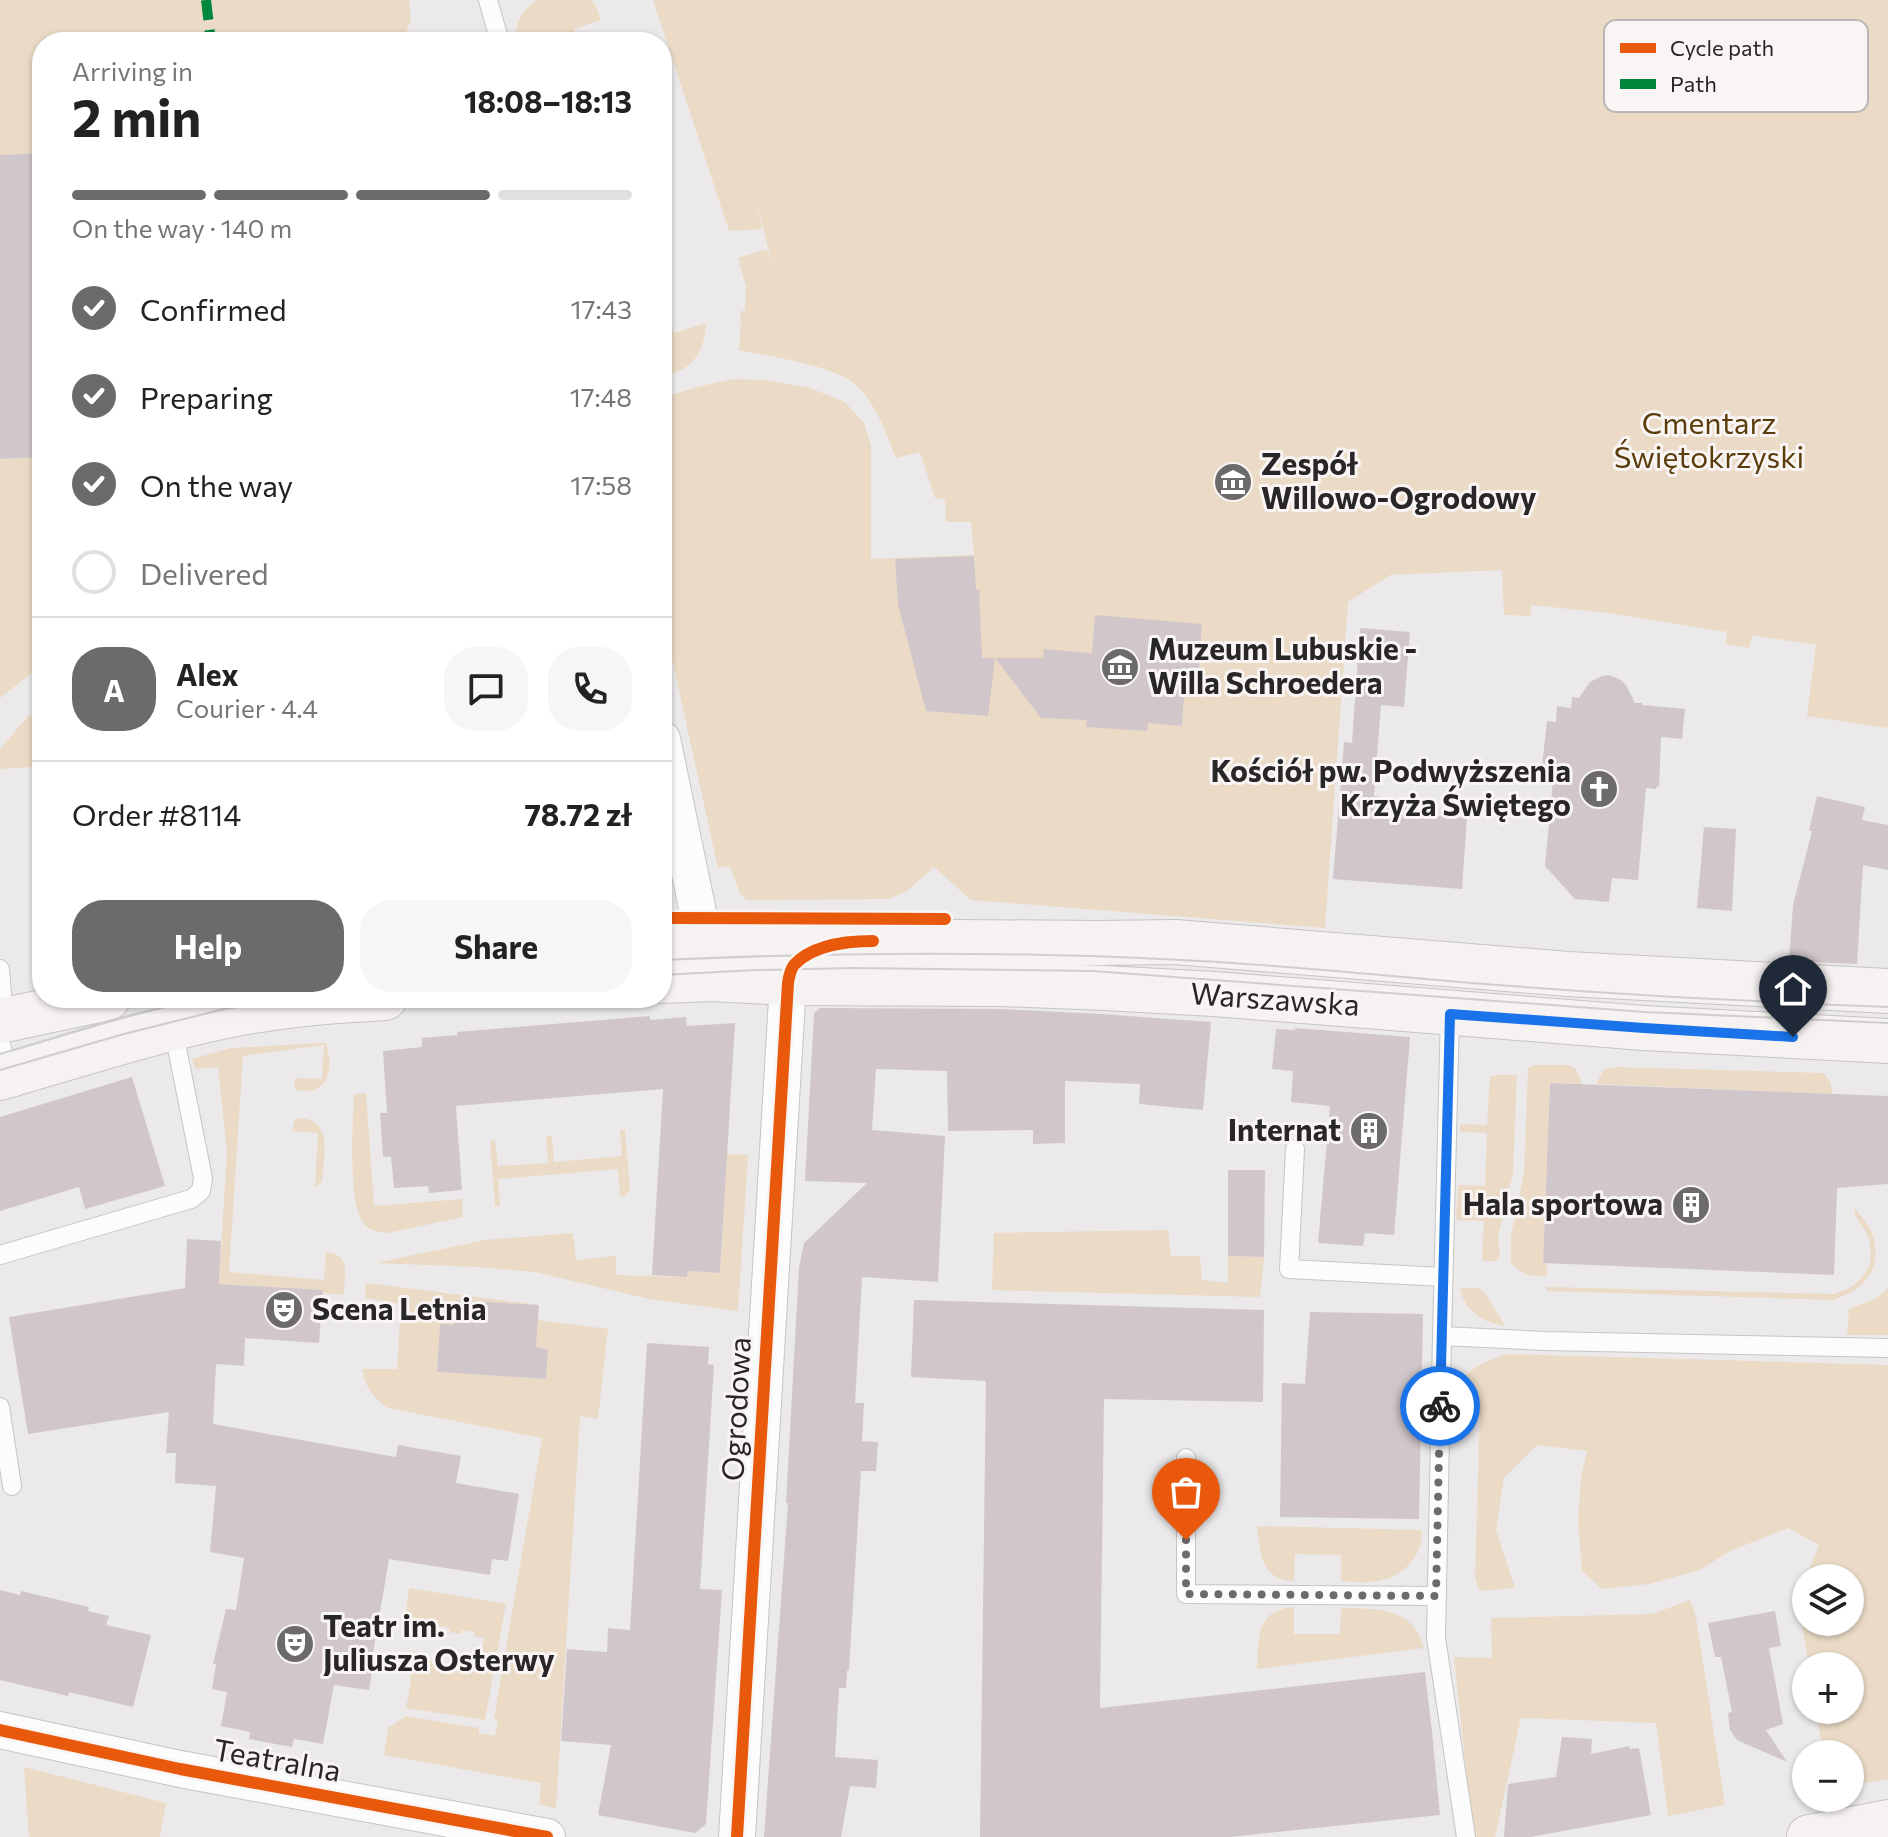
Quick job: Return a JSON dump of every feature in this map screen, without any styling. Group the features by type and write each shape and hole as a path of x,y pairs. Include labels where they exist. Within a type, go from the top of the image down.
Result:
{"main road":[{"name":"Warszawska","path":"672,976 708,959 873,941 1175,942 1568,974 1888,991"},
{"name":"Warszawska","path":"672,946 788,983 1105,988 1735,1034 1888,1041"},
{"path":"1,1041 83,1008"},
{"path":"1,1041 173,1028 228,1015 280,1008"},
{"path":"1809,1837 1888,1822"}],"street":[{"path":"672,787 708,959"},
{"path":"788,983 791,969 806,956 843,943 873,941"},
{"name":"Ogrodowa","path":"737,1837 788,983"},
{"name":"Teatralna","path":"0,1730 195,1772 547,1837"}],"lane":[{"path":"488,0 497,32"},
{"path":"0,969 3,1053 0,1070"},
{"path":"1450,1014 1436,1596 1437,1647 1466,1837"},
{"path":"0,1255 191,1199 201,1191 203,1178 173,1028"},
{"path":"1295,1149 1289,1269 1443,1277"},
{"path":"1442,1336 1888,1348"},
{"path":"0,1407 12,1486"},
{"path":"1186,1458 1186,1594 1436,1596"}],"green space":[{"path":"0,0 409,0 411,19 406,32 32,32 32,153 0,155"},
{"path":"536,0 591,0 601,20 574,29 575,32 516,32 526,9"},
{"name":"Zespół Willowo-Ogrodowy","path":"653,0 1888,0 1888,728 1807,716 1816,645 1752,635 1749,648 1726,644 1727,632 1608,613 1531,605 1531,616 1504,615 1502,570 1390,575 1348,602 1325,928 971,900 934,867 907,891 889,899 747,900 740,894 730,866 718,868 672,659 672,395 733,379 766,380 810,388 845,402 864,423 871,446 871,559 974,555 971,522 946,522 945,499 935,498 920,452 896,458 875,411 857,386 834,372 818,367 739,350 740,312 745,310 746,287 738,258 767,249 773,267 757,204 762,229 729,231 672,58 672,32 664,32"},
{"path":"706,323 703,343 695,359 673,374 672,327 674,333"},
{"path":"32,457 32,673 0,698 0,459"},
{"path":"29,715 32,718 32,767 0,769 0,749"},
{"path":"326,1043 329,1070 326,1078 322,1085 308,1091 294,1087 295,1078 322,1079 324,1045 243,1056 229,1272 324,1280 326,1252 340,1257 343,1262 344,1295 323,1293 322,1290 219,1284 227,1151 218,1067 195,1069 192,1059 231,1048"},
{"path":"1534,1065 1569,1065 1576,1069 1582,1084 1550,1083 1543,1263 1547,1263 1547,1276 1527,1274 1511,1263 1511,1236 1524,1173 1528,1068"},
{"path":"1604,1069 1824,1073 1831,1083 1832,1094 1596,1084"},
{"path":"1517,1075 1513,1173 1498,1236 1500,1256 1496,1261 1482,1261 1484,1221 1456,1220 1458,1185 1485,1186 1487,1133 1460,1132 1460,1124 1487,1125 1490,1077"},
{"path":"366,1093 374,1206 462,1199 463,1217 388,1233 365,1225 359,1215 353,1182 352,1142 354,1094"},
{"path":"295,1119 318,1125 324,1141 322,1182 315,1187 318,1133 292,1131"},
{"path":"620,1130 625,1130 630,1189 625,1196 620,1197 618,1169 498,1179 500,1206 495,1206 490,1141 495,1140 498,1166 548,1163 546,1136 552,1136 554,1162 622,1156"},
{"path":"727,1154 748,1155 738,1311 649,1299 535,1272 376,1263 485,1240 573,1233 576,1260 616,1256 616,1275 687,1277 688,1271 720,1273"},
{"path":"1854,1207 1872,1233 1875,1246 1873,1267 1863,1284 1833,1300 1547,1291 1546,1287 1834,1294 1854,1285 1870,1262 1869,1241"},
{"path":"1168,1230 1171,1256 1200,1256 1202,1280 1228,1283 1228,1256 1264,1257 1260,1297 992,1290 994,1233"},
{"path":"366,1283 539,1305 456,1301 454,1325 440,1325 437,1372 545,1379 548,1349 536,1347 537,1320 608,1329 598,1419 580,1416 556,1809 539,1804 541,1783 384,1755 388,1728 406,1716 479,1728 479,1733 495,1736 498,1719 494,1718 542,1438 388,1408 378,1400 370,1392 362,1369 397,1369 401,1304 365,1298"},
{"path":"1460,1288 1478,1288 1484,1292 1504,1326 1489,1322 1470,1309"},
{"path":"1888,1288 1888,1335 1847,1335 1849,1309 1875,1299"},
{"path":"1508,1354 1888,1365 1888,1779 1864,1783 1864,1740 1821,1740 1818,1724 1864,1724 1864,1652 1807,1652 1804,1636 1864,1636 1864,1564 1812,1564 1819,1545 1788,1528 1730,1551 1700,1570 1649,1584 1602,1589 1582,1571 1578,1518 1587,1451 1537,1445 1504,1478 1496,1530 1515,1588 1480,1591 1475,1579 1480,1406 1453,1405 1455,1394 1465,1377 1488,1361"},
{"path":"1257,1526 1421,1530 1421,1538 1417,1553 1407,1567 1386,1579 1341,1581 1341,1555 1295,1554 1294,1581 1274,1576 1268,1570"},
{"path":"409,1588 506,1604 485,1720 406,1708 411,1681 407,1651 424,1653 423,1660 432,1661 432,1664 479,1669 484,1638 474,1636 474,1632 449,1632 450,1628 438,1626 437,1629 428,1628 427,1634 404,1630"},
{"path":"1690,1600 1696,1617 1725,1805 1668,1816 1656,1723 1521,1718 1495,1837 1476,1837 1472,1826 1454,1657 1492,1658 1491,1618 1652,1614"},
{"path":"1294,1607 1294,1634 1340,1634 1341,1608 1380,1610 1402,1617 1411,1624 1424,1648 1257,1669 1259,1637 1266,1620 1281,1609"},
{"path":"24,1767 166,1803 160,1837 29,1837"}],"building":[{"path":"32,153 32,457 0,459 0,155"},
{"path":"974,556 976,590 979,589 982,658 995,658 988,716 926,711 898,605 895,559"},
{"name":"Muzeum Lubuskie - Willa Schroedera","path":"1095,615 1202,624 1198,683 1185,682 1182,726 1148,723 1147,731 1086,727 1087,720 1041,718 995,658 1043,658 1044,649 1092,653"},
{"path":"1360,628 1410,632 1404,707 1381,705 1374,796 1409,800 1421,814 1467,818 1462,889 1333,879 1344,742 1352,743"},
{"name":"Kościół pw. Podwyższenia Krzyża Świętego","path":"1609,675 1626,685 1635,703 1685,709 1682,739 1661,737 1659,787 1646,788 1638,880 1612,878 1609,902 1575,899 1545,866 1553,781 1544,780 1541,776 1547,721 1556,722 1557,706 1571,708 1572,697 1579,698 1590,682"},
{"path":"1817,796 1865,807 1862,820 1888,825 1888,870 1863,865 1857,964 1789,961 1793,905 1812,831 1809,831"},
{"path":"1704,827 1736,829 1732,911 1697,908"},
{"path":"820,1008 1000,1009 1211,1022 1203,1110 1139,1104 1140,1084 1065,1081 1065,1143 1033,1144 1033,1130 948,1131 947,1071 876,1069 872,1130 945,1136 938,1282 862,1277 855,1403 864,1403 862,1441 878,1442 876,1471 861,1471 849,1670 846,1688 839,1688 835,1757 878,1760 876,1788 850,1786 841,1837 764,1837 788,1503 799,1267 804,1243 867,1183 805,1181 814,1013"},
{"path":"650,1016 650,1020 686,1017 687,1026 735,1023 720,1273 688,1271 687,1277 652,1275 663,1089 456,1106 462,1190 429,1193 428,1186 394,1188 391,1157 383,1157 380,1113 387,1113 383,1051 422,1047 422,1038 458,1035 457,1032"},
{"name":"Internat","path":"1276,1029 1410,1037 1394,1235 1365,1233 1363,1246 1318,1243 1330,1106 1291,1102 1293,1071 1272,1069"},
{"path":"132,1077 165,1186 85,1209 79,1187 0,1211 0,1117"},
{"name":"Hala sportowa","path":"1550,1083 1888,1096 1888,1184 1837,1188 1834,1275 1543,1263"},
{"path":"1228,1170 1265,1170 1264,1257 1228,1256"},
{"path":"187,1239 221,1241 219,1284 323,1290 319,1343 245,1338 244,1366 216,1364 213,1424 396,1457 398,1445 461,1456 456,1483 519,1494 508,1561 492,1559 490,1575 389,1559 369,1690 334,1685 323,1744 294,1739 292,1747 249,1739 250,1732 221,1726 227,1692 212,1689 216,1664 213,1664 226,1609 236,1610 244,1558 210,1552 216,1486 175,1483 176,1453 166,1453 169,1412 28,1434 9,1317 185,1288"},
{"path":"456,1300 539,1305 536,1347 548,1349 546,1379 437,1372 440,1324 454,1325"},
{"path":"914,1300 1264,1310 1263,1402 1104,1399 1100,1708 1425,1672 1440,1815 1230,1837 980,1837 986,1381 911,1377"},
{"path":"1310,1312 1423,1314 1419,1519 1280,1517 1282,1383 1305,1384"},
{"path":"647,1343 709,1347 708,1364 714,1365 700,1589 722,1590 706,1824 695,1833 598,1815 611,1745 561,1741 567,1649 607,1652 608,1628 630,1630"},
{"path":"0,1590 20,1595 21,1591 89,1607 88,1611 109,1616 106,1625 151,1635 133,1707 0,1680"},
{"path":"1775,1611 1781,1646 1769,1648 1783,1724 1766,1730 1787,1762 1737,1740 1730,1730 1728,1713 1732,1712 1721,1657 1715,1657 1708,1623"},
{"path":"1562,1737 1592,1739 1591,1754 1629,1746 1630,1749 1639,1748 1651,1815 1530,1837 1504,1837 1508,1784 1556,1777"}],"tram line":[{"path":"672,960 921,954 1115,957 1263,965 1606,993 1888,1007"},
{"path":"672,974 853,968 1093,971 1645,1012 1888,1023"},
{"path":"0,1054 161,1008"},
{"path":"0,1070 124,1034 231,1008"}],"marked path":[{"path":"206,0 210,32"}],"cycle path":[{"path":"672,918 945,919"},
{"path":"737,1837 788,983 794,965 810,953 842,943 873,941"},
{"path":"0,1730 180,1769 547,1837"}],"way so far":[{"path":"1186,1540 1186,1594 1436,1596 1440,1406"}],"place":[{"name":"Zespół Willowo-Ogrodowy","path":"1233,482"},
{"name":"Muzeum Lubuskie - Willa Schroedera","path":"1120,667"},
{"name":"Kościół pw. Podwyższenia Krzyża Świętego","path":"1599,789"},
{"name":"Internat","path":"1369,1131"},
{"name":"Hala sportowa","path":"1691,1205"},
{"name":"Scena Letnia","path":"284,1310"},
{"name":"Teatr im. Juliusza Osterwy","path":"295,1644"}],"route":[{"path":"1440,1406 1450,1014 1793,1037"}],"park label":[{"name":"Cmentarz Świętokrzyski","path":"1709,441"}]}
